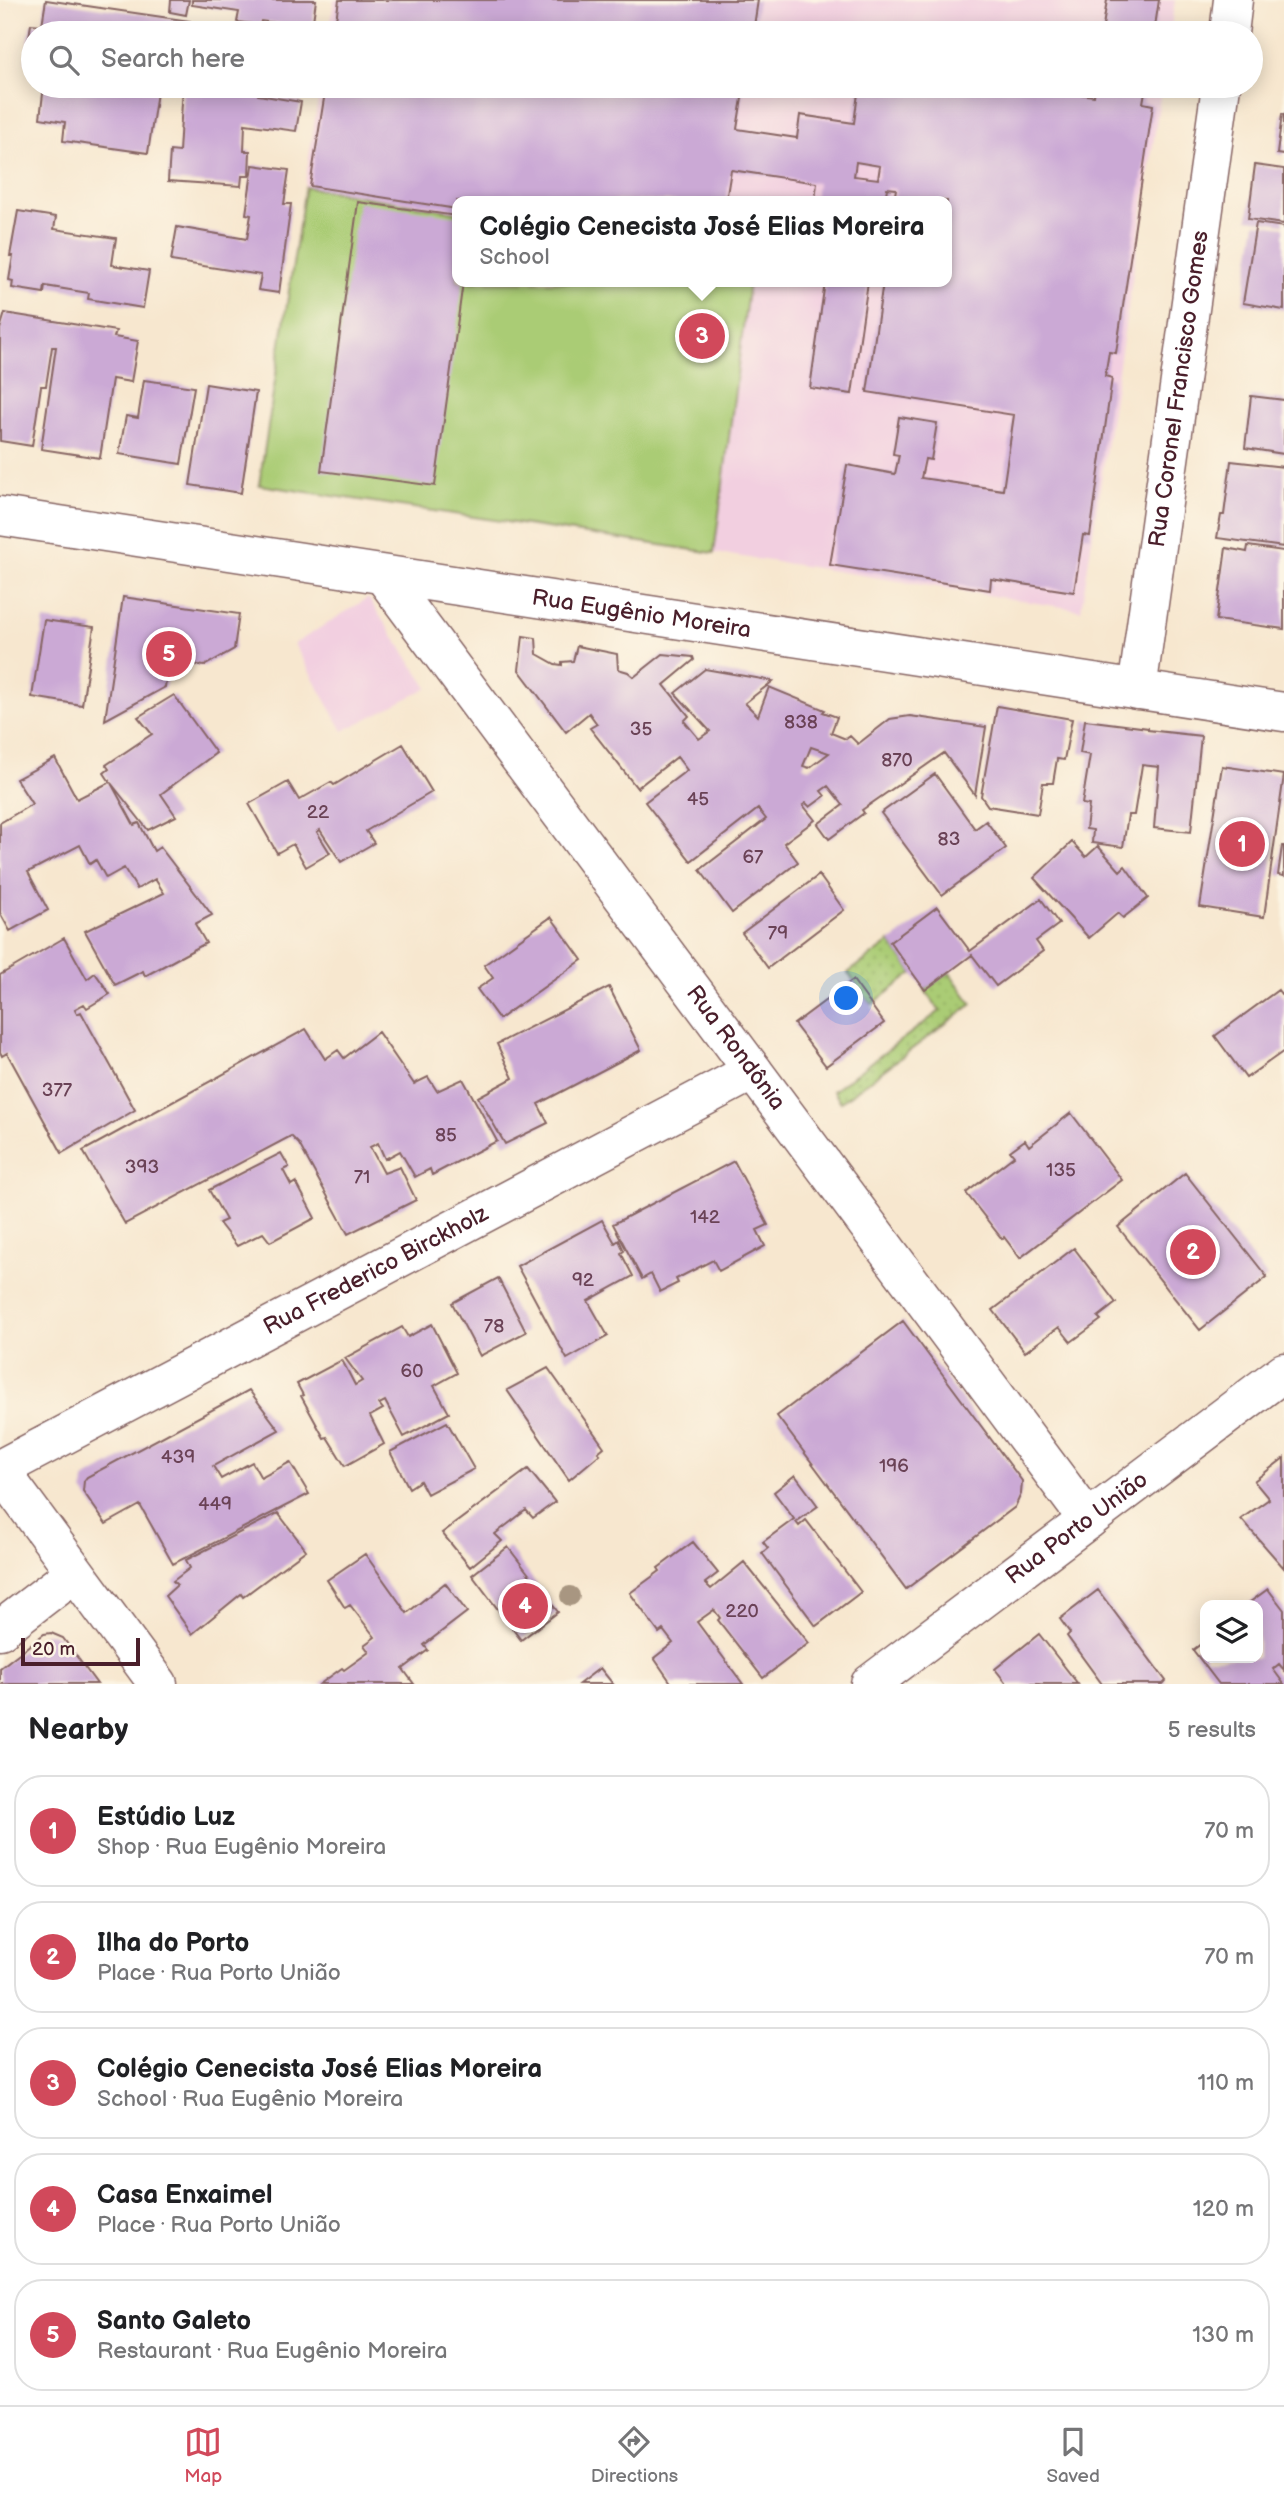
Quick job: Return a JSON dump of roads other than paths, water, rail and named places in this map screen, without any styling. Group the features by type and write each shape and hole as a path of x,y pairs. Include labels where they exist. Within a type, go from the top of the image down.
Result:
{"street":[{"path":"1230,21 1233,0"},
{"name":"Rua Coronel Francisco Gomes","path":"1137,690 1219,98"},
{"name":"Rua Eugênio Moreira","path":"0,516 1284,712"},
{"name":"Rua Rondônia","path":"383,575 1088,1520"},
{"name":"Rua Frederico Birckholz","path":"0,1469 753,1071"},
{"name":"Rua Porto União","path":"870,1684 1284,1372"},
{"path":"0,1469 158,1684"},
{"path":"0,1630 74,1573"}],"place":[{"name":"Colégio Cenecista José Elias Moreira","path":"702,336"},
{"name":"Santo Galeto","path":"169,654"},
{"name":"Estúdio Luz","path":"1242,844"},
{"name":"Ilha do Porto","path":"1193,1252"},
{"name":"Casa Enxaimel","path":"525,1606"}]}
